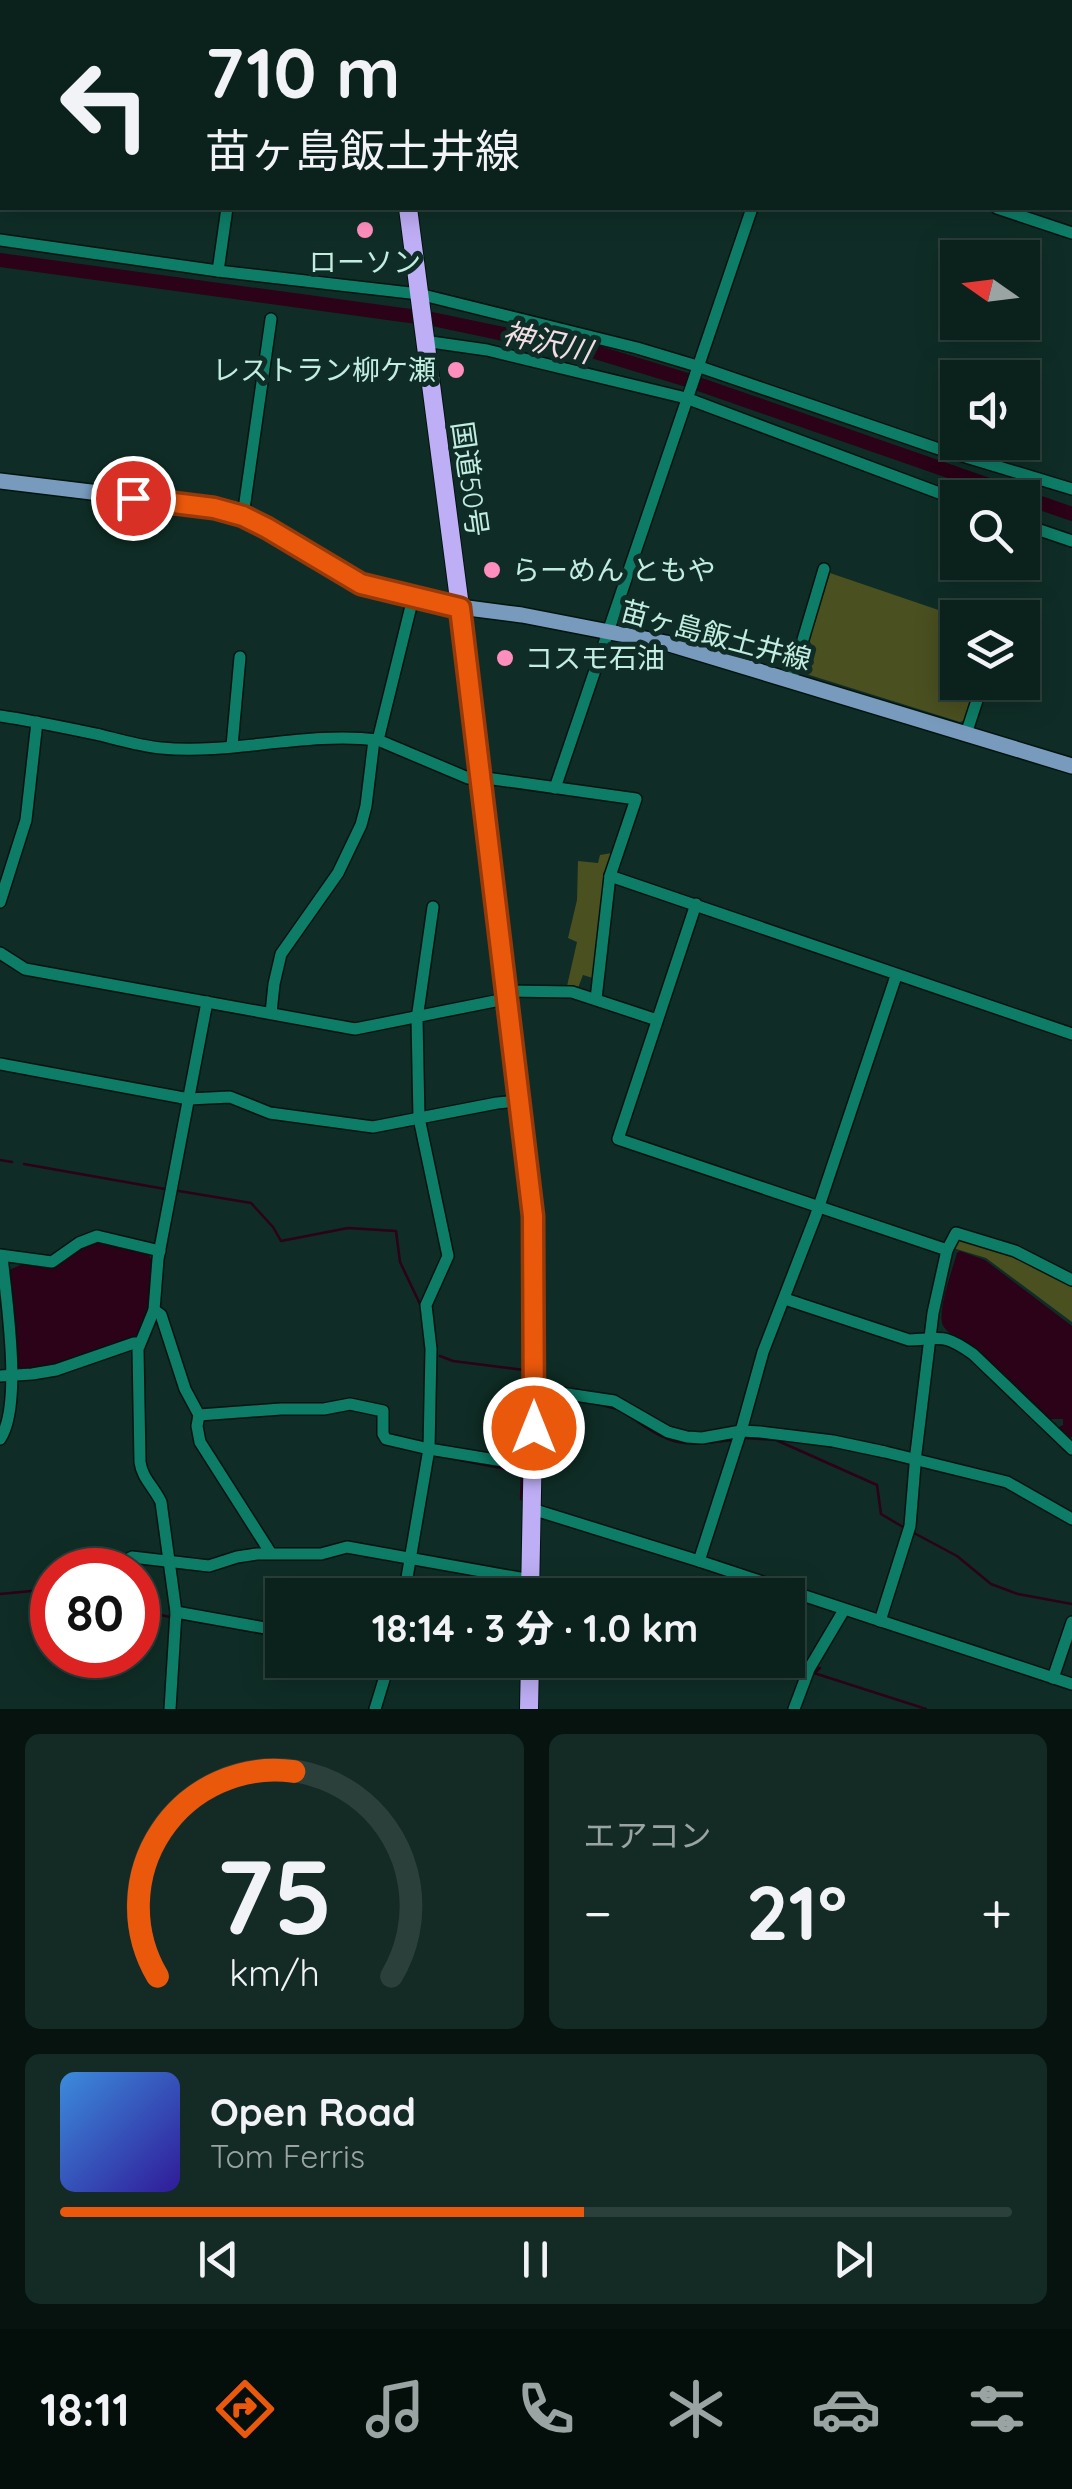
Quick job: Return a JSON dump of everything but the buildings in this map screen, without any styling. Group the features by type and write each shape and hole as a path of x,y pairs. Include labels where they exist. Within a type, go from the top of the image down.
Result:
{"highway":[{"name":"国道50号","path":"408,210 533,1216 530,1578"},
{"path":"529,1709 530,1678"}],"main road":[{"name":"苗ヶ島飯土井線","path":"0,481 214,508 267,528 361,584 460,608 522,615 666,643 1072,766"}],"street":[{"path":"218,271 227,210"},
{"path":"554,788 751,210"},
{"path":"1003,210 1072,233"},
{"path":"0,240 420,299 637,348 1072,489"},
{"path":"243,516 272,319"},
{"path":"424,339 687,396 940,493"},
{"path":"1040,530 1072,541"},
{"path":"790,680 824,569"},
{"path":"270,1013 282,954 338,873 361,825 376,740 412,598"},
{"path":"232,746 240,658"},
{"path":"966,734 977,700"},
{"path":"0,716 162,748 212,749 304,738 376,740 468,778 636,798 610,876 596,999"},
{"path":"0,902 26,820 37,722"},
{"path":"610,876 1072,1034"},
{"path":"696,904 618,1139 947,1250"},
{"path":"408,1578 429,1449 431,1349 426,1304 448,1256 418,1118 416,1018 433,907"},
{"path":"0,953 25,969 355,1029 505,995 572,992 657,1020"},
{"path":"699,1561 763,1352 816,1215 896,976"},
{"path":"170,1709 176,1612 160,1502 154,1487 144,1477 140,1462 139,1344 154,1310 160,1251 207,1002"},
{"path":"0,1064 189,1098 230,1096 270,1113 374,1127 519,1101"},
{"path":"880,1621 910,1526 928,1340 947,1250 956,1233 1016,1251 1072,1280"},
{"path":"0,1438 7,1428 1,1255 52,1262 97,1236 160,1251"},
{"path":"785,1299 909,1340 948,1338 973,1354 1072,1449"},
{"path":"154,1310 161,1315 185,1389 198,1415 200,1442 270,1552"},
{"path":"6,1376 56,1370 139,1344"},
{"path":"534,1389 614,1401 668,1432 687,1437 741,1431 833,1441 1007,1482 1072,1520"},
{"path":"198,1415 324,1410 357,1404 382,1412 386,1438 533,1466"},
{"path":"532,1509 1072,1684"},
{"path":"160,1560 209,1566 270,1552 321,1554 347,1547 412,1557 492,1578"},
{"path":"794,1709 809,1668 844,1610"},
{"path":"176,1612 265,1627"},
{"path":"1053,1678 1072,1622"},
{"path":"375,1709 384,1678"}],"green space":[{"path":"830,573 940,611 940,700 972,700 965,720 960,722 803,673 801,668"},
{"path":"612,853 596,979 583,975 578,988 567,986 577,942 568,938 577,900 578,861 598,863 600,855"},
{"path":"959,1238 1011,1255 1072,1287 1072,1322 986,1258 953,1248"}],"shaded area":[{"path":"103,1241 147,1251 152,1261 151,1309 139,1334 80,1358 18,1370 9,1270 23,1264 53,1268 86,1244"},
{"path":"960,1251 985,1260 1072,1326 1072,1437 1067,1438 1057,1428 1063,1425 1063,1419 1048,1419 997,1367 944,1327 944,1298"}],"waterway":[{"name":"神沢川","path":"0,260 432,319 579,347 684,379 1072,514"},
{"path":"0,1160 12,1162"},
{"path":"24,1164 165,1189"},
{"path":"179,1191 251,1203 281,1241 348,1228 396,1231 400,1262 420,1304"},
{"path":"440,1356 524,1370 524,1429"},
{"path":"540,1500 544,1400 550,1397 578,1401"},
{"path":"601,1405 617,1409"},
{"path":"628,1415 677,1442 732,1440"},
{"path":"745,1438 776,1440 877,1485 881,1514 903,1527"},
{"path":"454,1459 522,1472 521,1499 525,1500"},
{"path":"914,1533 957,1556 991,1584 1018,1594 1072,1604"},
{"path":"0,1594 30,1591"},
{"path":"160,1615 170,1617"},
{"path":"178,1618 265,1634"},
{"path":"818,1668 814,1673 926,1709"}],"place":[{"name":"ローソン","path":"365,230"},
{"name":"レストラン柳ケ瀬","path":"456,370"},
{"name":"らーめん ともや","path":"492,570"},
{"name":"コスモ石油","path":"505,658"}],"route":[{"path":"133,498 214,508 243,516 361,584 460,608 533,1216 534,1428"}]}
